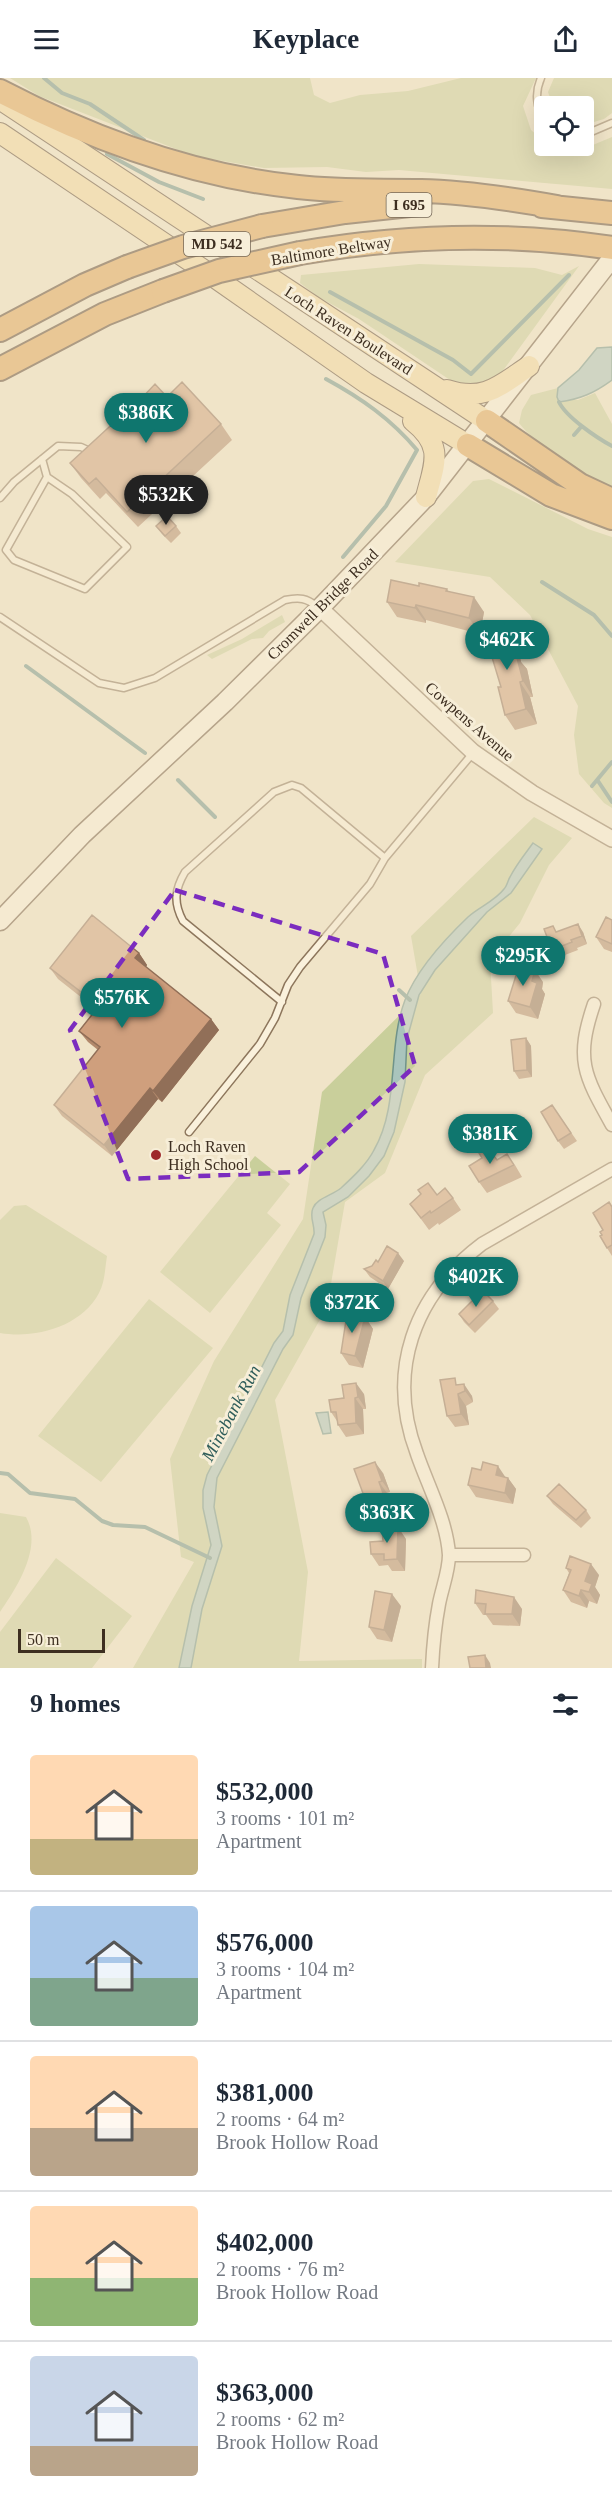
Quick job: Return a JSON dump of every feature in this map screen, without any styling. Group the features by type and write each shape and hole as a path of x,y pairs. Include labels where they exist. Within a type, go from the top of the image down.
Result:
{"highway":[{"path":"0,91 28,106 120,146 209,173 299,187 456,193 557,207"},
{"name":"Baltimore Beltway","path":"0,330 85,285 127,267 201,242 262,226 400,205 456,202 518,204 602,212"},
{"name":"Baltimore Beltway","path":"0,369 105,314 163,291 219,271 300,253 405,238 508,237 569,241 612,248"},
{"path":"487,421 580,485 612,500"},
{"path":"468,446 551,495 612,518"}],"main road":[{"name":"Loch Raven Boulevard","path":"0,99 487,421"},
{"name":"Loch Raven Boulevard","path":"0,133 217,279 366,383 468,446"},
{"path":"46,165 63,142"},
{"name":"Cromwell Bridge Road","path":"0,921 82,835 225,702 320,608 426,497 468,446 612,258"},
{"path":"436,386 463,395 484,394 529,366"},
{"path":"366,383 424,430 430,438 435,449 435,461 426,497"}],"street":[{"name":"Cowpens Avenue","path":"320,608 474,752 532,793 612,839"},
{"path":"594,1004 582,1049 584,1066 596,1097 612,1125"},
{"path":"432,1668 433,1645 449,1555 440,1516 416,1452 405,1413 404,1374 414,1330 436,1289 463,1258 482,1244 612,1169"},
{"path":"449,1555 524,1555"}],"lane":[{"path":"537,96 541,78"},
{"path":"594,131 612,123"},
{"path":"0,498 14,482 58,446 81,447 93,453 101,446"},
{"path":"42,459 47,477 72,494 127,547 85,589 14,560 6,550 47,477"},
{"path":"0,617 99,683 124,688 155,678 285,600 299,597 308,599 320,608"},
{"path":"189,1132 260,1044 282,1002 288,985 300,967 370,885 385,858 474,752"},
{"path":"282,1002 183,921 175,897 177,885 185,872 274,792 292,785 316,798 385,858"}],"highlighted area":[{"path":"175,890 383,954 415,1066 299,1172 128,1179 70,1030"}],"green space":[{"path":"10,78 310,78 314,95 330,103 360,95 408,91 461,78 536,78 523,106 534,133 534,156 594,156 594,144 612,137 612,189 399,170 366,172 327,167 264,168 194,156 39,96"},
{"path":"554,78 612,78 612,113 594,122 594,96 549,96 548,92"},
{"path":"419,264 535,268 562,275 579,266 499,376 488,384 459,386 359,319 318,297 300,283 301,275"},
{"path":"558,388 557,397 578,400 595,393 612,424 612,487 562,460 537,441 519,423 522,410 531,395"},
{"path":"489,479 588,529 612,537 612,808 604,803 579,774 574,735 578,706 530,615 490,577 395,562 473,481"},
{"path":"282,615 285,622 269,631 263,638 252,639 212,659 207,655 242,639"},
{"path":"534,817 572,838 549,865 520,923 490,960 493,1013 425,1075 385,1173 345,1202 327,1307 275,1400 308,1572 299,1661 422,1659 422,1668 133,1668 194,1562 181,1557 170,1459 214,1361 303,1219 322,1092 421,994 411,936"},
{"path":"255,1156 290,1184 267,1213 281,1225 210,1313 160,1272"},
{"path":"26,1205 107,1256 104,1280 91,1305 69,1322 42,1332 0,1333 0,1220 14,1206"},
{"path":"149,1299 213,1348 101,1482 38,1436"},
{"path":"0,1513 26,1517 32,1541 26,1566 14,1591 0,1612"},
{"path":"56,1558 132,1616 92,1668 0,1668 0,1632"}],"water":[{"path":"612,347 612,380 587,395 559,402 558,388 579,370 597,348"},
{"name":"Minebank Run","path":"533,843 542,849 511,893 487,912 435,970 419,995 407,1039 405,1082 394,1132 384,1156 369,1176 348,1197 323,1212 326,1225 325,1237 301,1298 293,1335 283,1349 217,1478 214,1507 222,1546 202,1609 191,1668 179,1668 192,1606 211,1545 203,1508 203,1490 207,1475 274,1343 283,1331 290,1295 314,1234 313,1208 318,1202 341,1188 359,1170 371,1155 382,1133 390,1095 396,1037 410,988 432,955 459,926 504,889 515,868"},
{"path":"328,1412 331,1433 323,1434 316,1413"}],"building":[{"path":"182,382 221,424 127,512 96,478 89,484 70,463 155,384 167,397"},
{"path":"167,516 176,526 165,536 156,526"},
{"path":"391,580 419,586 419,583 474,597 469,618 416,605 415,608 387,602"},
{"path":"506,628 523,681 520,682 526,709 505,715 498,687 501,687 485,634"},
{"path":"92,915 139,953 135,958 211,1019 153,1091 150,1088 104,1145 54,1105 100,1047 79,1031 99,1006 50,968"},
{"path":"606,917 612,920 612,944 596,937"},
{"path":"578,924 582,936 552,950 544,929 553,926 556,932"},
{"path":"519,966 535,970 532,981 537,983 530,1007 508,1001"},
{"path":"526,1038 527,1070 514,1071 511,1040"},
{"path":"552,1105 571,1133 558,1141 541,1112"},
{"path":"488,1148 497,1160 507,1154 514,1165 479,1182 469,1166 482,1158 479,1153"},
{"path":"428,1183 437,1195 445,1188 453,1198 421,1218 410,1204 421,1194 418,1190"},
{"path":"609,1202 612,1207 612,1245 607,1248 600,1236 603,1230 593,1213"},
{"path":"387,1246 398,1253 383,1281 364,1269 372,1266 376,1260 378,1262"},
{"path":"484,1292 493,1301 469,1325 459,1314"},
{"path":"347,1314 365,1317 355,1356 341,1353"},
{"path":"455,1378 456,1385 464,1384 465,1391 458,1394 461,1414 447,1416 440,1380"},
{"path":"356,1383 358,1397 355,1398 356,1423 338,1425 336,1412 331,1412 329,1400 344,1398 342,1385"},
{"path":"375,1462 382,1481 379,1482 383,1493 372,1498 370,1494 364,1496 354,1469"},
{"path":"483,1462 498,1466 496,1475 508,1478 505,1493 468,1485 472,1468 481,1470"},
{"path":"559,1484 586,1510 576,1520 547,1496"},
{"path":"398,1527 397,1559 384,1560 384,1554 371,1554 370,1542 383,1541 382,1528"},
{"path":"570,1556 591,1564 585,1581 592,1584 589,1592 581,1590 579,1596 563,1590 571,1570 566,1568"},
{"path":"476,1590 514,1597 512,1614 485,1614 486,1604 475,1603"},
{"path":"375,1591 392,1594 384,1630 369,1627"},
{"path":"485,1655 486,1668 470,1668 468,1657"}],"waterway":[{"path":"44,78 62,93 90,104 144,140"},
{"path":"107,154 159,182 203,199"},
{"path":"330,292 453,360 471,374 569,275"},
{"path":"326,379 375,410 397,428 417,450 386,506 343,557"},
{"path":"559,402 590,433 612,446"},
{"path":"574,435 581,427"},
{"path":"542,582 594,615 612,636"},
{"path":"26,666 145,753"},
{"name":"Minebank Run","path":"592,786 612,762"},
{"path":"178,780 215,817"},
{"path":"598,781 612,802"},
{"path":"399,990 410,1000"},
{"path":"0,1473 8,1474 30,1493 75,1499 102,1521 113,1525 145,1527 210,1558"}],"place":[{"name":"Loch Raven High School","path":"156,1155"}]}
